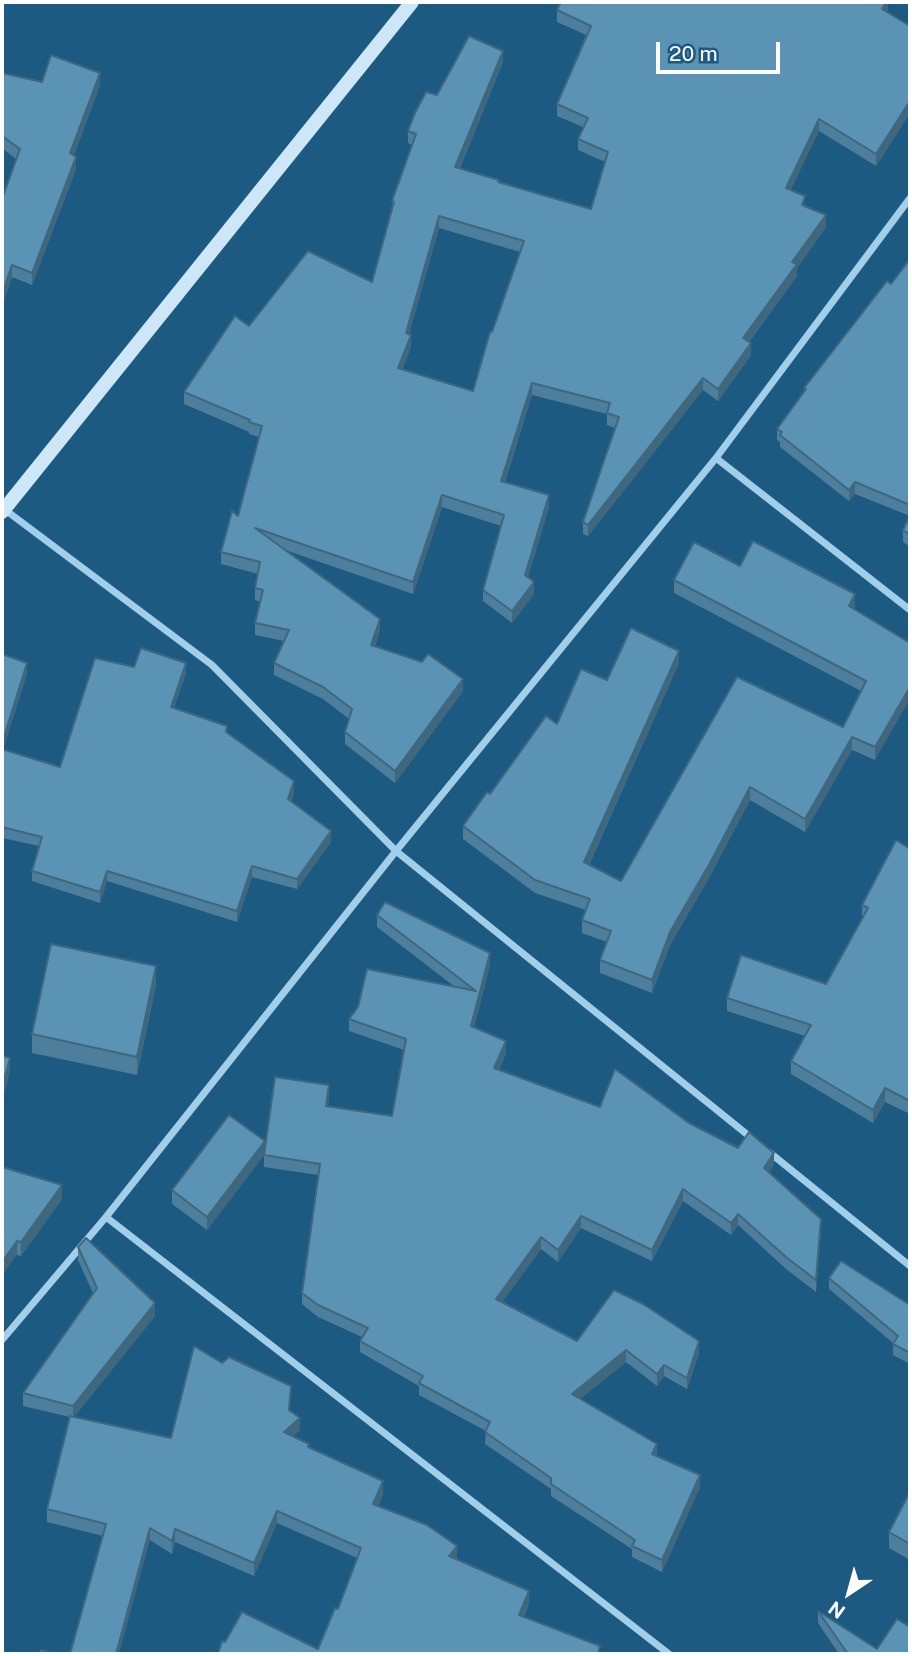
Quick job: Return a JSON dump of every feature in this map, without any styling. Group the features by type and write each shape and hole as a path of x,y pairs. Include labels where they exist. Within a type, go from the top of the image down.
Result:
{"street":[{"path":"412,2 3,511 212,665 396,852 910,1266"},
{"path":"2,1340 106,1217 396,852 716,458 910,198"},
{"path":"716,458 910,610"},
{"path":"106,1217 669,1654"}],"building":[{"path":"561,2 886,2 882,9 910,26 910,105 908,104 876,154 819,119 786,188 805,196 802,205 826,215 792,262 797,264 743,338 751,343 718,389 703,378 588,525 583,522 619,417 607,413 610,403 532,383 501,481 549,495 525,575 534,582 512,611 483,590 504,515 442,495 413,582 255,528 380,619 371,645 422,662 428,654 463,679 395,771 345,732 352,709 323,687 274,663 289,630 255,623 263,590 255,588 260,562 221,552 232,511 238,516 262,426 184,392 235,316 249,326 308,251 372,282 394,202 392,201 416,134 408,131 415,113 426,92 437,95 469,36 503,51 455,167 591,209 608,152 578,139 588,118 557,104 591,26 557,10","holes":["439,216 524,241 490,332 473,391 398,368 411,335 406,333"]},
{"path":"51,55 100,73 70,153 76,157 32,273 12,265 2,294 2,199 20,149 2,136 2,73 42,82"},
{"path":"910,259 910,505 855,482 849,490 780,435 782,432 777,429 806,389 804,388 887,281 891,284"},
{"path":"910,516 910,535 903,530"},
{"path":"753,541 855,594 849,606 910,643 910,687 875,747 852,737 805,819 750,787 670,932 652,980 600,960 611,931 582,920 590,899 535,880 463,826 487,792 490,794 546,716 557,724 581,669 607,680 631,628 679,651 584,862 621,881 737,677 843,727 866,681 674,580 694,542 740,566"},
{"path":"141,648 186,663 171,707 227,726 226,732 294,781 288,799 331,831 297,879 252,866 237,911 107,871 100,892 32,871 42,837 2,827 2,749 60,767 95,658 134,667"},
{"path":"2,654 27,663 2,743"},
{"path":"896,840 910,849 910,1101 885,1088 873,1110 791,1061 811,1025 727,998 741,955 826,984 868,908 862,905"},
{"path":"385,902 490,953 471,1026 506,1041 494,1068 600,1107 615,1069 689,1123 738,1148 749,1132 774,1153 764,1168 821,1219 816,1280 738,1214 731,1223 683,1189 652,1250 581,1216 558,1250 541,1237 496,1299 577,1341 614,1290 643,1304 699,1341 687,1378 664,1365 657,1374 626,1350 572,1394 657,1444 652,1454 700,1475 662,1560 632,1546 635,1540 551,1484 551,1478 485,1432 490,1422 419,1383 423,1376 360,1341 368,1328 318,1305 302,1293 320,1164 264,1155 275,1077 329,1085 326,1106 392,1116 406,1039 349,1019 358,1007 367,969 476,991 377,915"},
{"path":"51,944 156,966 137,1057 32,1034"},
{"path":"2,1056 10,1058 2,1088"},
{"path":"229,1115 265,1141 207,1217 172,1190"},
{"path":"2,1167 62,1185 21,1242 17,1241 2,1262"},
{"path":"86,1238 155,1303 73,1406 23,1393 97,1288 78,1247"},
{"path":"841,1261 910,1305 910,1353 893,1344 898,1336 829,1278"},
{"path":"194,1346 222,1363 229,1357 291,1386 289,1410 300,1418 284,1432 309,1444 308,1447 383,1481 373,1504 427,1525 457,1546 449,1556 529,1591 519,1615 600,1646 598,1653 601,1654 218,1654 222,1641 225,1642 242,1612 318,1649 335,1608 338,1609 361,1548 277,1511 254,1563 175,1529 172,1541 150,1528 116,1654 70,1654 106,1524 47,1509 70,1416 171,1438"},
{"path":"910,1492 910,1544 889,1532"},
{"path":"818,1611 877,1649 897,1619 910,1627 910,1654 848,1654"}]}
